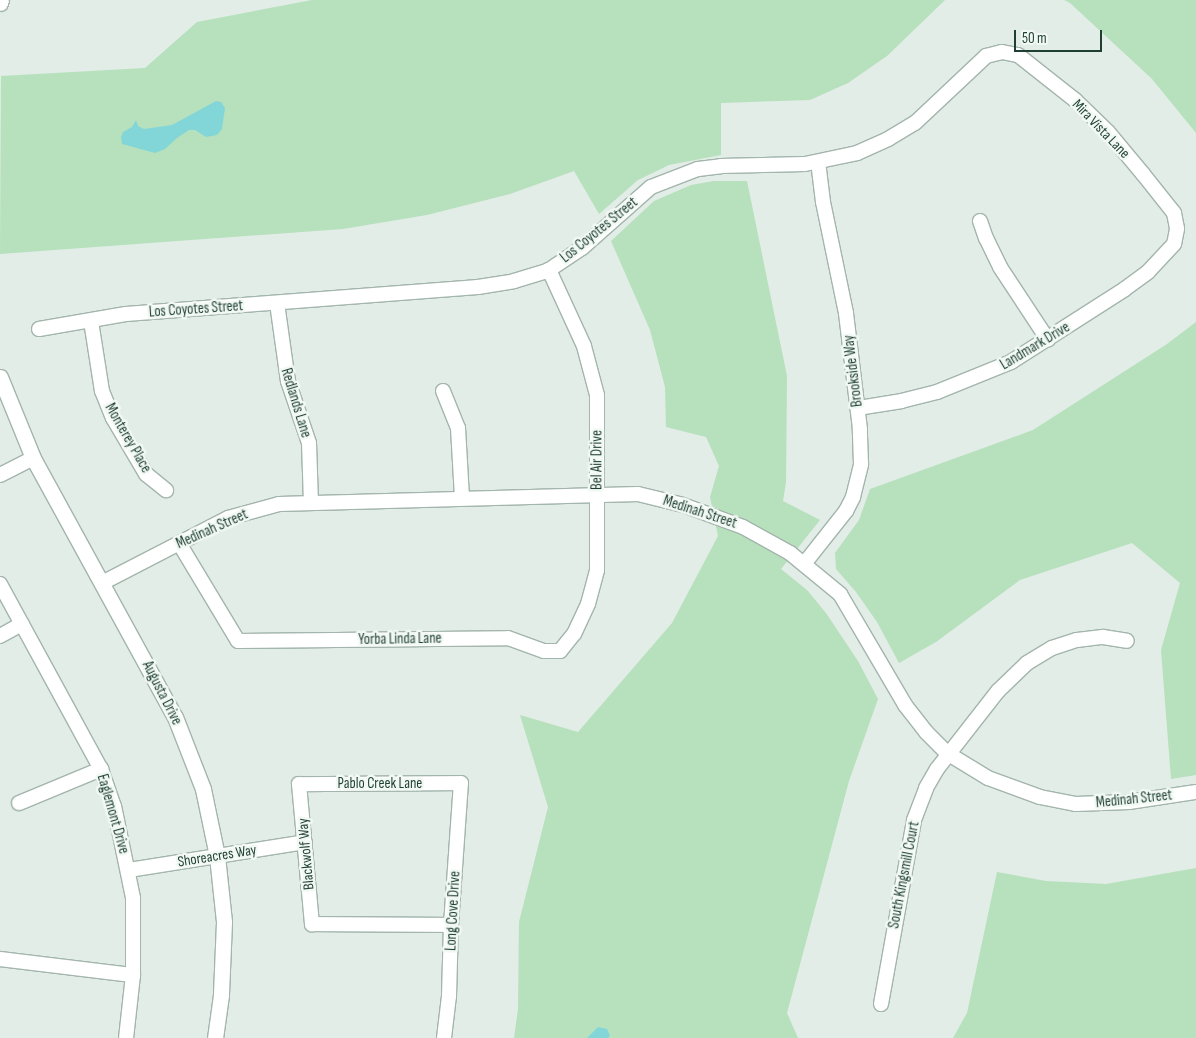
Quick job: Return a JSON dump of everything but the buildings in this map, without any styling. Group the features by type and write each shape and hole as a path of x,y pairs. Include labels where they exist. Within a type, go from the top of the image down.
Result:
{"street":[{"name":"Los Coyotes Street","path":"39,329 126,314 478,287 514,281 549,270 582,248 651,187 675,177 721,166 818,163 864,150 902,131 939,102 981,60 994,53 1002,52"},
{"name":"Mira Vista Lane","path":"1002,52 1010,52 1024,59 1092,117 1170,207 1176,220 1177,229"},
{"name":"Brookside Way","path":"804,564 838,523 853,497 861,464 858,408 844,295 825,211 818,163"},
{"path":"980,221 996,259 1048,340"},
{"name":"Landmark Drive","path":"858,408 911,399 955,386 1011,362 1116,296 1148,272 1170,250 1176,237 1177,229"},
{"name":"Bel Air Drive","path":"549,270 584,346 592,370 597,395 597,570 588,604 574,634 560,650"},
{"name":"Redlands Lane","path":"277,303 288,381 309,443 311,503"},
{"name":"Monterey Place","path":"91,321 102,391 113,418 146,474 166,490"},
{"name":"Augusta Drive","path":"0,377 33,458 175,717 192,756 203,790 217,856 224,922 221,996 215,1038"},
{"path":"443,390 458,428 462,498"},
{"path":"0,475 33,458"},
{"name":"Medinah Street","path":"102,584 228,518 279,504 638,494 683,505 743,526 790,553 804,564 840,594 905,705 926,732 947,753 1004,785 1059,801 1112,804 1196,792"},
{"name":"Yorba Linda Lane","path":"179,542 238,641 508,638 544,650 560,650"},
{"name":"Eaglemont Drive","path":"0,584 101,769 114,806 129,870 133,898 133,975 126,1038"},
{"path":"0,636 22,624"},
{"name":"South Kingsmill Court","path":"880,1004 914,820 926,788 947,753 1006,681 1040,655 1077,640 1103,638 1127,641"},
{"path":"18,802 101,769"},
{"name":"Pablo Creek Lane","path":"299,784 461,783"},
{"name":"Long Cove Drive","path":"444,1038 449,996 451,924 461,783"},
{"name":"Blackwolf Way","path":"299,784 312,924 451,924"},
{"name":"Shoreacres Way","path":"129,870 304,842"},
{"path":"0,959 133,975"}],"green space":[{"path":"312,0 945,0 887,56 848,83 810,100 721,103 721,155 669,165 638,180 599,214 574,171 510,194 427,215 343,229 0,254 1,76 145,68 197,22"},
{"path":"1064,0 1196,0 1196,133 1152,79 1070,3"},
{"path":"714,181 747,181 787,376 786,482 783,501 820,520 781,569 807,590 826,613 858,661 878,699 849,781 787,1013 798,1038 514,1038 518,1009 519,922 548,807 520,715 578,732 672,623 718,536 710,497 719,466 706,437 666,427 665,387 650,330 611,241 654,201 691,185"},
{"path":"1196,322 1196,775 1171,779 1161,650 1180,583 1132,543 1020,580 936,642 899,663 877,622 856,592 836,569 835,553 859,520 870,489 1033,430 1167,344"},
{"path":"1196,868 1196,1038 953,1038 967,1013 997,872 1046,881 1106,884"}],"water":[{"path":"216,101 221,102 225,108 222,129 217,135 206,137 195,130 189,130 165,149 155,153 122,144 121,137 123,132 132,127 136,120 138,126 144,129 172,125"},
{"path":"598,1027 607,1029 610,1036 608,1038 587,1038"}]}
